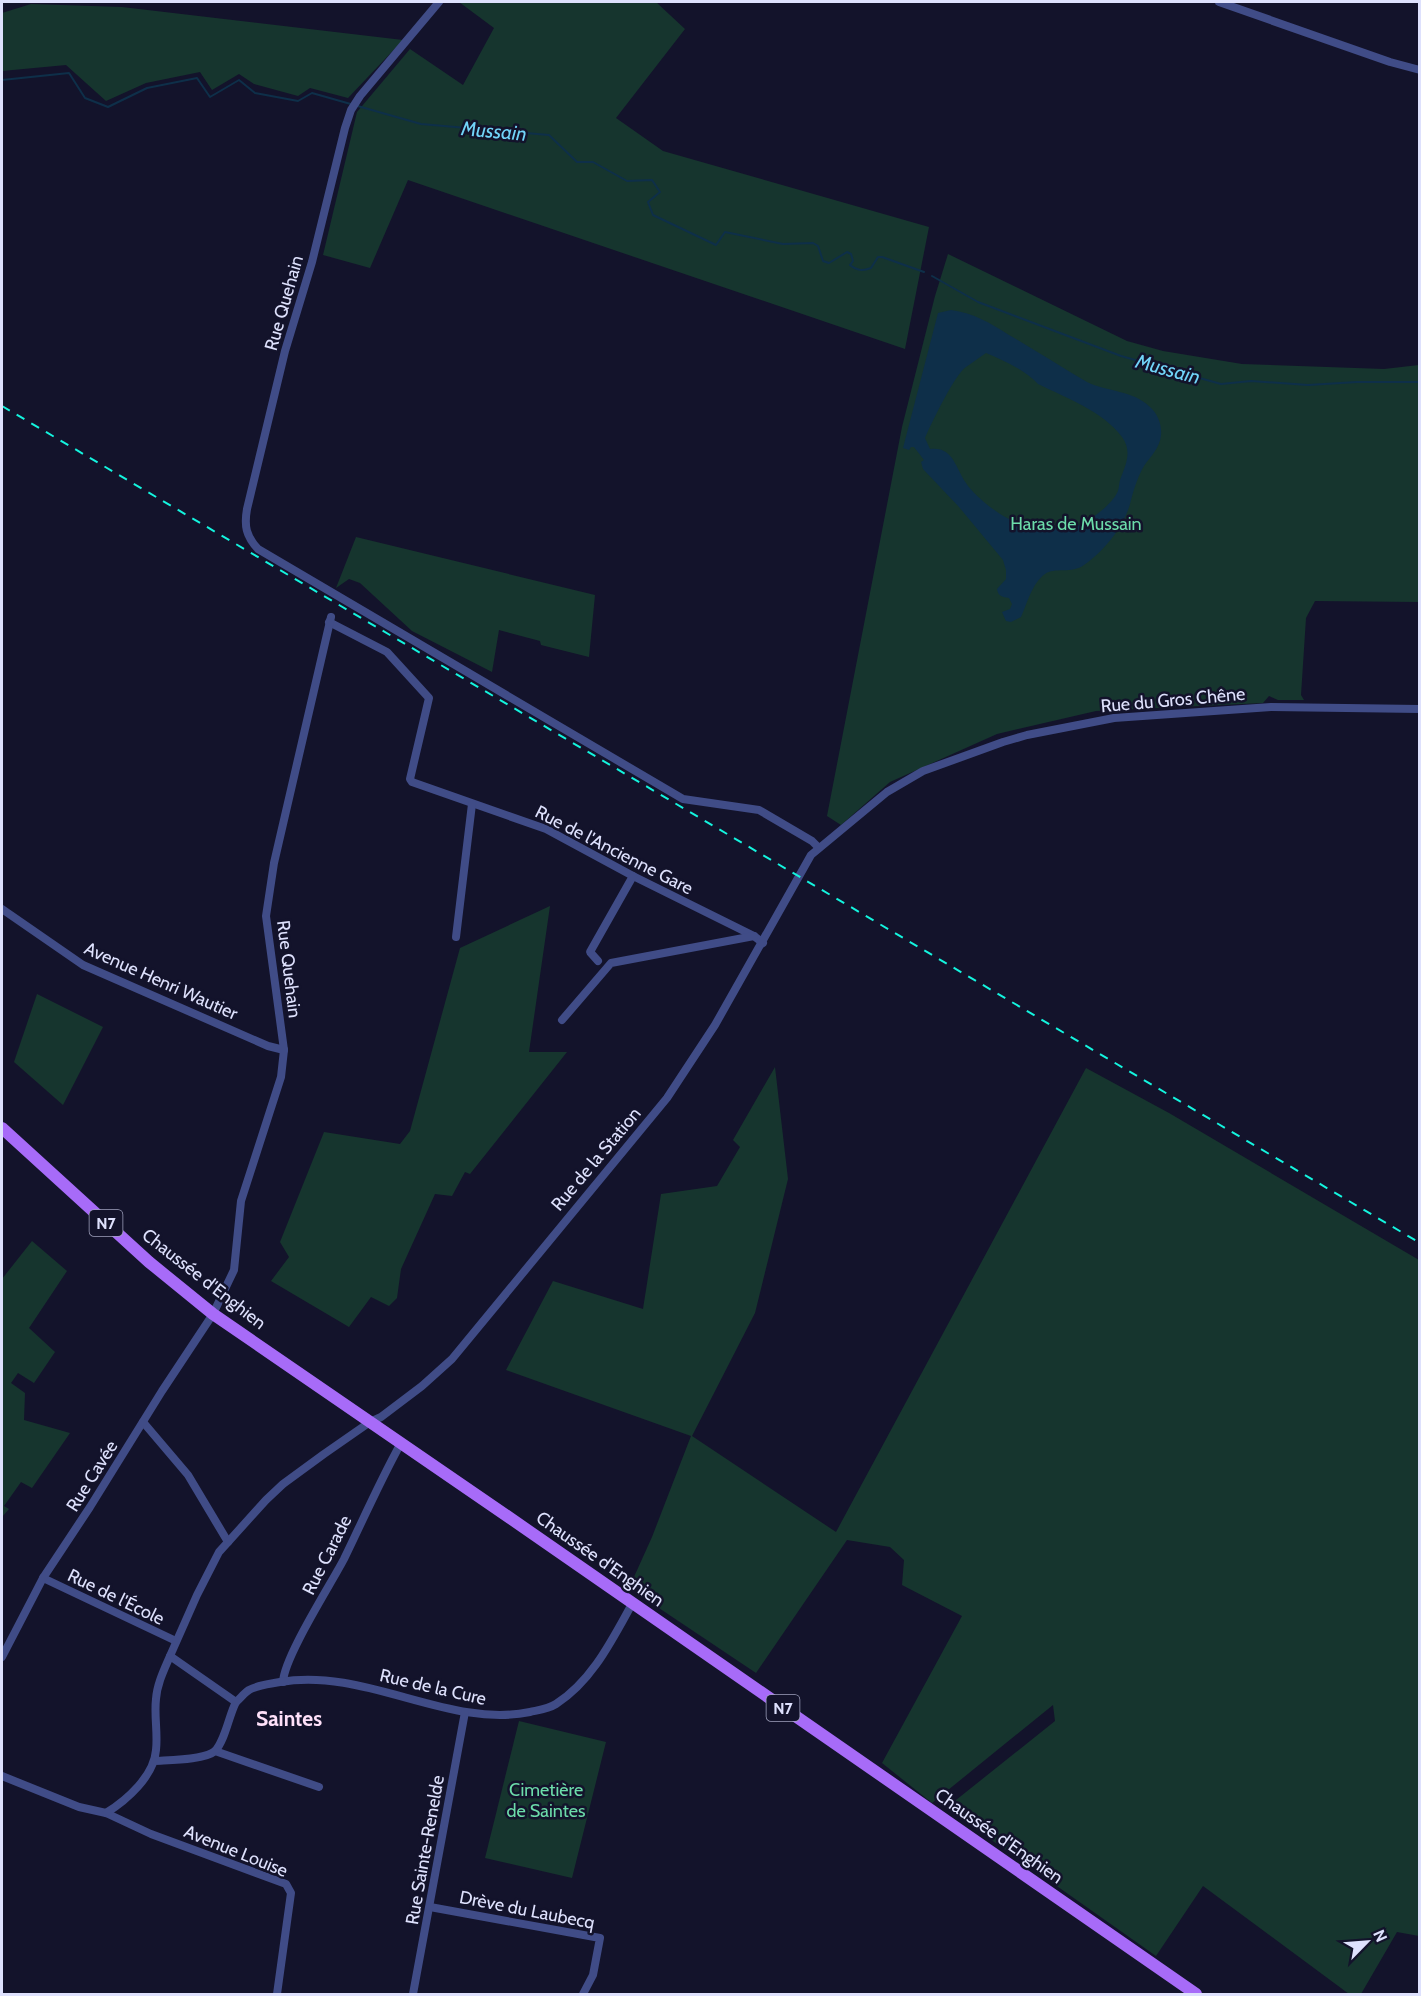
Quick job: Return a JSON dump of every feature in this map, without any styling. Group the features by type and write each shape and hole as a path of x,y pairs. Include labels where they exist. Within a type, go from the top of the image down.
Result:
{"main road":[{"name":"Chaussée d'Enghien","path":"2,1128 149,1262 213,1314 1196,1995"}],"street":[{"name":"Rue Quehain","path":"439,2 353,107 345,128 312,262 285,351 244,522 250,540 258,549 336,596 683,799 759,810 812,841 819,848"},
{"path":"1219,2 1419,70"},
{"name":"Rue Quehain","path":"213,1314 234,1270 241,1201 281,1077 284,1050 266,916 274,862 330,620"},
{"name":"Rue de l'Ancienne Gare","path":"330,620 387,652 429,698 410,778 412,782 546,829 633,876 754,936 763,943"},
{"name":"Rue du Gros Chêne","path":"798,877 811,855 887,792 916,775 1027,735 1114,717 1141,714 1271,707 1419,709"},
{"path":"456,937 472,804"},
{"path":"598,961 590,952 633,876"},
{"name":"Rue de la Station","path":"155,1761 156,1698 162,1674 219,1552 283,1484 370,1422 381,1417 422,1386 452,1359 667,1098 715,1025 798,877"},
{"name":"Avenue Henri Wautier","path":"2,909 82,965 268,1046 284,1050"},
{"path":"562,1020 611,963 754,936"},
{"name":"Rue Cavée","path":"2,1657 43,1578 213,1314"},
{"path":"143,1422 188,1475 228,1542"},
{"name":"Rue Carade","path":"283,1682 294,1650 349,1547 400,1443"},
{"name":"Rue de l'École","path":"43,1578 176,1641"},
{"name":"Rue de la Cure","path":"236,1702 250,1689 283,1682 319,1679 351,1683 465,1712 496,1716 549,1708 579,1684 604,1655 632,1604"},
{"path":"170,1656 236,1702 215,1751"},
{"name":"Rue Sainte-Renelde","path":"413,1995 465,1712"},
{"path":"2,1776 79,1806 106,1813 135,1789 149,1773 155,1761 200,1756 215,1751 319,1787"},
{"name":"Avenue Louise","path":"106,1813 151,1834 272,1878 290,1888 277,1995"},
{"name":"Drève du Laubecq","path":"430,1906 600,1938 593,1975 583,1993"}],"green space":[{"path":"459,2 656,2 685,29 616,118 663,151 929,227 905,349 408,180 370,268 323,255 357,112 410,49 463,85 494,28"},
{"path":"31,4 122,7 403,40 348,98 310,88 298,96 254,84 239,74 212,90 200,72 146,83 106,101 66,65 2,71 2,13"},
{"name":"Haras de Mussain","path":"948,254 1127,341 1163,351 1242,364 1384,369 1419,365 1419,602 1315,601 1306,618 1301,695 1304,700 1278,700 1269,696 1263,703 1096,711 997,734 890,782 841,825 827,816 902,427"},
{"path":"356,537 595,595 589,657 541,645 540,641 499,630 492,672 412,631 360,583 349,579 336,588"},
{"path":"550,906 529,1052 567,1052 470,1174 465,1172 452,1196 435,1194 401,1269 397,1298 389,1306 371,1297 349,1327 271,1281 289,1257 280,1242 324,1132 400,1144 410,1131 460,948"},
{"path":"37,994 103,1027 63,1105 14,1062"},
{"path":"775,1067 788,1179 755,1313 692,1436 836,1532 1086,1068 1169,1113 1419,1260 1419,1936 1397,1932 1361,1994 1349,1994 1203,1886 1156,1956 946,1808 1055,1721 1053,1705 932,1803 882,1763 962,1616 902,1585 904,1560 890,1547 847,1540 756,1673 629,1588 652,1537 691,1436 506,1370 553,1281 643,1309 661,1194 717,1186 740,1147 733,1140"},
{"path":"32,1241 67,1271 29,1328 55,1352 34,1383 18,1373 11,1383 25,1393 24,1420 70,1433 32,1488 21,1482 4,1506 9,1509 2,1517 2,1279"},
{"name":"Cimetière de Saintes","path":"519,1721 606,1742 572,1878 485,1858"}],"water":[{"path":"951,310 982,319 1087,382 1128,394 1143,401 1155,413 1160,424 1159,444 1144,466 1123,522 1112,538 1099,553 1079,568 1049,572 1040,578 1033,588 1021,617 1011,622 1006,621 1002,612 1010,609 1012,604 1009,598 999,595 997,589 1006,579 1003,560 959,507 923,469 921,462 924,460 914,447 909,450 903,448 938,313","holes":["986,353 1020,370 1038,384 1094,412 1122,437 1128,454 1118,492 1105,507 1084,523 1065,528 1020,523 1006,518 970,488 949,454 938,449 930,449 925,438 956,379 961,371"]}],"waterway":[{"name":"Mussain","path":"2,80 69,73 85,98 108,107 147,88 197,78 210,97 239,80 255,93 298,101 312,93 421,124 549,135 577,162 593,162 627,181 652,180 660,192 648,202 653,215 716,245 725,232 783,244 813,243 818,246 823,261 829,263 847,252 851,254 853,261 850,265 858,269 871,268 878,257 882,257 924,272"},
{"name":"Mussain","path":"932,276 978,302 1121,356 1221,384 1251,381 1308,385 1420,382"}],"railway":[{"path":"2,406 1420,1243"}],"district":[{"name":"Saintes","path":"289,1719"}]}
